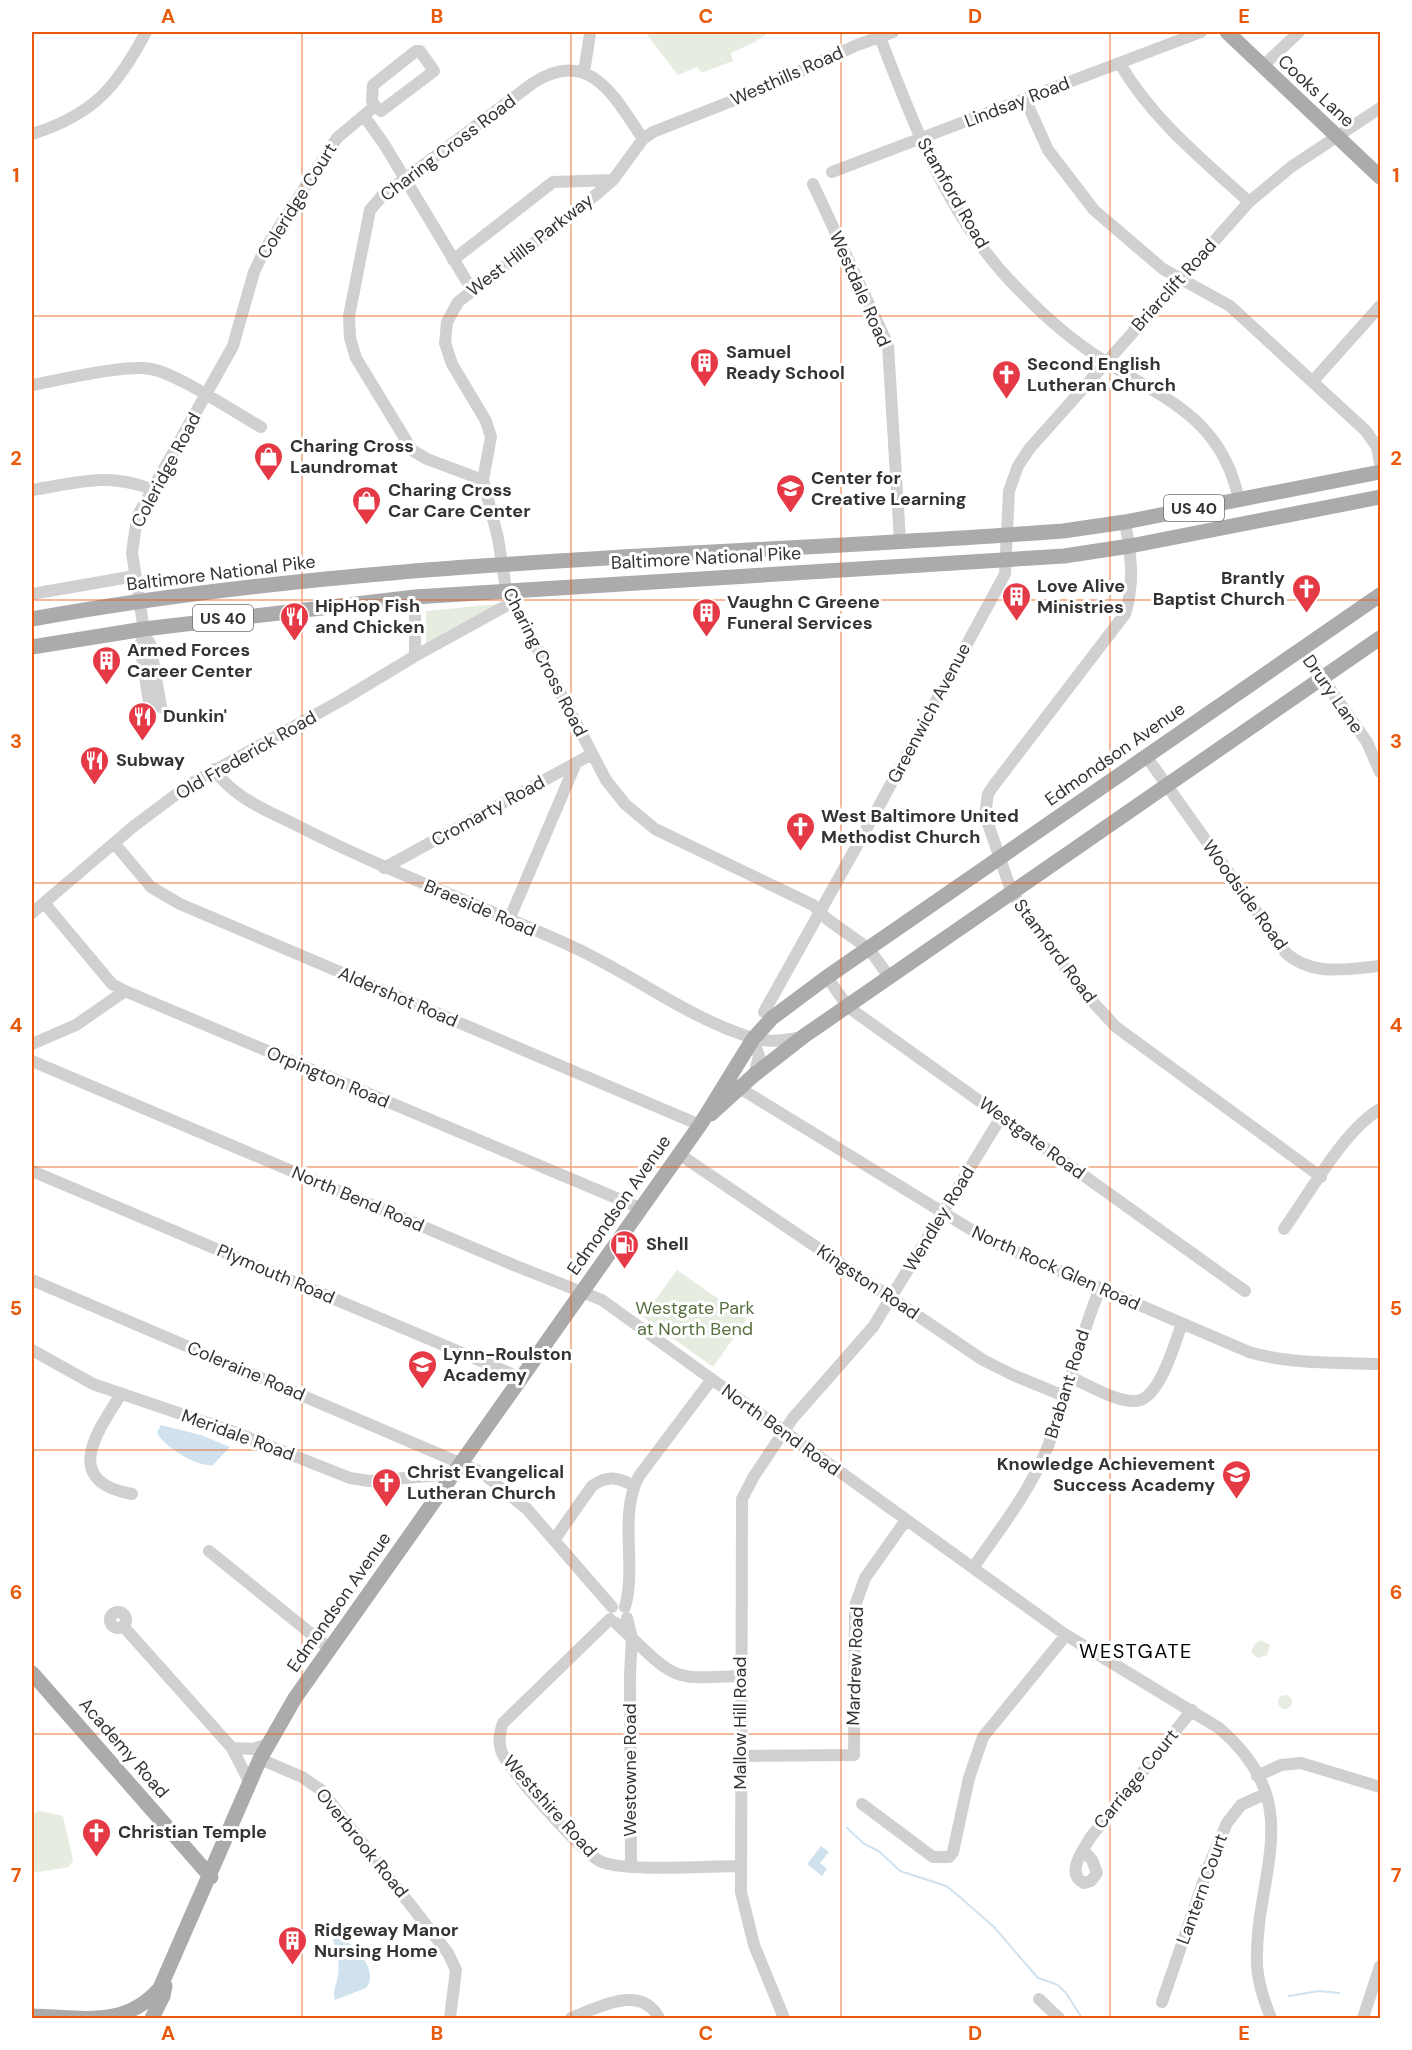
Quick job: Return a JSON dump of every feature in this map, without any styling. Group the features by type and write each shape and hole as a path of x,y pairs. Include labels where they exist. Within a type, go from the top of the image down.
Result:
{"main road":[{"name":"Cooks Lane","path":"1227,32 1380,177"},
{"name":"Baltimore National Pike","path":"32,621 53,615 246,588 501,563 1006,535 1125,522 1380,472"},
{"name":"Baltimore National Pike","path":"32,647 415,597 510,596 1007,560 1130,546 1380,497"},
{"name":"Edmondson Avenue","path":"32,2016 119,2017 144,2004 167,1976 261,1759 295,1698 640,1208 732,1084 753,1039 772,1018 827,977 1380,595"},
{"name":"Edmondson Avenue","path":"732,1084 754,1075 804,1036 1380,638"},
{"name":"Academy Road","path":"35,1683 211,1876"},
{"path":"152,2019 163,1996 167,1976"}],"street":[{"path":"32,134 65,122 94,105 118,80 146,32"},
{"name":"Westhills Road","path":"681,120 755,93 879,34 893,32"},
{"name":"Lindsay Road","path":"832,172 1201,32"},
{"path":"1262,67 1299,32"},
{"path":"590,34 584,72 602,82 610,90 643,139"},
{"name":"Stamford Road","path":"879,34 921,138 959,211 1000,270 1049,318 1105,362 1161,393 1196,421 1224,453 1234,477 1239,500"},
{"name":"Coleridge Court","path":"416,51 420,51 434,70 381,111 375,106 372,101 373,85 416,51"},
{"path":"1120,64 1143,100 1166,127 1249,202"},
{"name":"Charing Cross Road","path":"584,72 566,71 543,76 375,202 367,219 349,316 352,348 412,450 427,459 483,480 510,596 592,754 620,799 655,829 813,905 869,949 890,978"},
{"path":"1025,99 1047,150 1082,196 1142,253 1179,279 1208,291 1230,306 1373,438 1380,463"},
{"name":"Coleridge Court","path":"234,346 259,259 337,138 375,106"},
{"name":"Briarclift Road","path":"1006,535 1009,491 1018,466 1030,448 1105,362 1249,202 1291,166 1380,108"},
{"path":"364,116 406,180 472,290"},
{"name":"West Hills Parkway","path":"483,480 491,445 489,429 452,364 445,343 452,312 472,290 613,180 643,139 681,120"},
{"name":"West Hills Parkway","path":"453,260 553,182 613,180"},
{"name":"Westdale Road","path":"813,184 888,345 900,541"},
{"path":"1313,381 1380,306"},
{"name":"Coleridge Road","path":"156,711 140,644 145,633 132,553 133,529 152,489 234,346"},
{"path":"32,385 141,368 160,371 261,427"},
{"path":"32,490 110,478 152,489"},
{"name":"Stamford Road","path":"1125,522 1130,546 1133,584 1125,614 988,794 986,815 1012,893 1078,986 1116,1027 1321,1177"},
{"name":"Greenwich Avenue","path":"764,1012 1005,574 1006,535"},
{"path":"32,594 135,576"},
{"name":"Old Frederick Road","path":"32,913 166,801 214,769 342,700 510,596"},
{"path":"415,597 415,656"},
{"name":"Drury Lane","path":"1302,649 1366,742 1380,772"},
{"name":"Cromarty Road","path":"384,868 592,754"},
{"name":"Woodside Road","path":"1146,756 1278,945 1293,960 1315,970 1380,966"},
{"path":"509,920 576,763"},
{"name":"Braeside Road","path":"214,769 223,782 248,800 346,852 609,964 675,1005 753,1039 774,1041 804,1036"},
{"name":"Aldershot Road","path":"114,843 151,887 180,904 700,1125"},
{"name":"Orpington Road","path":"45,904 112,984 125,991 640,1208"},
{"name":"Westgate Road","path":"827,977 848,1007 1245,1291"},
{"path":"32,1044 76,1025 125,991"},
{"path":"753,1039 759,1056 754,1075"},
{"name":"North Bend Road","path":"32,1061 602,1299 1066,1635 1192,1710 1232,1740 1257,1776 1265,1794 1272,1832 1272,1848 1259,1926 1257,1967 1271,2019"},
{"name":"North Rock Glen Road","path":"732,1084 942,1214 1019,1255 1182,1324 1275,1360 1302,1363 1380,1364"},
{"path":"1284,1229 1358,1126 1380,1109"},
{"name":"Wendley Road","path":"784,1432 809,1398 863,1341 1001,1117"},
{"name":"Kingston Road","path":"679,1154 983,1360 1064,1396"},
{"name":"Plymouth Road","path":"32,1170 521,1378"},
{"name":"Coleraine Road","path":"32,1280 457,1468 480,1472 510,1495 554,1540 618,1615"},
{"name":"Brabant Road","path":"973,1568 1034,1478 1054,1432 1081,1336 1100,1289"},
{"path":"1070,1377 1124,1399 1143,1399 1157,1387 1182,1324"},
{"name":"Meridale Road","path":"32,1350 80,1378 234,1432 350,1478 369,1481 457,1468"},
{"path":"712,1379 634,1486 630,1504 629,1591 618,1615 632,1638 648,1656 663,1668 680,1676 740,1676"},
{"path":"121,1394 95,1435 91,1462 99,1480 106,1486 132,1494"},
{"name":"Mallow Hill Road","path":"784,1432 753,1476 742,1499 740,1676 740,1866 748,1925 784,2019"},
{"path":"554,1540 592,1486 598,1481 620,1478 634,1486"},
{"name":"Mardrew Road","path":"740,1756 854,1755 855,1606 865,1578 906,1520"},
{"path":"209,1551 330,1649"},
{"name":"Westshire Road","path":"618,1615 504,1723 500,1732 501,1750 508,1765 585,1851 602,1863 631,1866 740,1866"},
{"path":"123,1626 232,1748 250,1783"},
{"path":"862,1804 923,1851 940,1859 949,1857 969,1778 983,1737 1066,1635"},
{"name":"Westowne Road","path":"631,1866 630,1674 632,1638"},
{"path":"630,1674 648,1656"},
{"name":"Carriage Court","path":"1083,1850 1096,1829 1192,1710"},
{"path":"232,1748 253,1749 268,1744"},
{"name":"Overbrook Road","path":"261,1759 302,1777 321,1790 448,1953 454,1962 456,1978 450,2019"},
{"path":"1257,1776 1281,1765 1301,1763 1380,1787"},
{"name":"Lantern Court","path":"1162,2002 1209,1865 1227,1822 1240,1805 1265,1794"},
{"path":"1363,2019 1380,1966"},
{"path":"1039,1999 1059,2019"},
{"path":"571,2019 623,2000 641,2002 659,2017"}],"green space":[{"path":"645,32 769,32 755,42 731,53 733,61 701,73 697,67 678,75"},
{"path":"498,604 426,646 426,611"},
{"name":"Westgate Park at North Bend","path":"677,1270 747,1319 713,1367 643,1317"},
{"path":"1261,1640 1270,1645 1267,1655 1258,1658 1251,1652 1255,1644"},
{"path":"1285,1695 1290,1697 1292,1702 1290,1707 1285,1709 1280,1707 1278,1702 1280,1697"},
{"path":"40,1811 63,1816 73,1860 69,1867 32,1873 32,1814"}],"water":[{"path":"161,1425 201,1435 230,1447 213,1465 198,1463 165,1443 157,1432"},
{"path":"821,1846 829,1852 820,1863 827,1869 822,1876 807,1864"},
{"path":"336,1935 350,1943 363,1957 370,1973 370,1981 366,1988 335,2000 334,1991 339,1966 333,1940"}],"waterway":[{"path":"847,1828 863,1843 880,1852 900,1871 946,1886 954,1892 994,1927 1038,1978 1058,1985 1082,2018"},
{"path":"1289,1996 1319,1991 1339,1993"}],"place":[{"name":"Samuel Ready School","path":"705,388"},
{"name":"Second English Lutheran Church","path":"1006,400"},
{"name":"Charing Cross Laundromat","path":"269,482"},
{"name":"Center for Creative Learning","path":"790,514"},
{"name":"Charing Cross Car Care Center","path":"367,526"},
{"name":"Brantly Baptist Church","path":"1306,614"},
{"name":"Love Alive Ministries","path":"1016,622"},
{"name":"Vaughn C Greene Funeral Services","path":"706,638"},
{"name":"HipHop Fish and Chicken","path":"294,642"},
{"name":"Armed Forces Career Center","path":"106,686"},
{"name":"Dunkin'","path":"142,742"},
{"name":"Subway","path":"95,786"},
{"name":"West Baltimore United Methodist Church","path":"800,852"},
{"name":"Shell","path":"625,1270"},
{"name":"Lynn-Roulston Academy","path":"422,1390"},
{"name":"Knowledge Achievement Success Academy","path":"1236,1500"},
{"name":"Christ Evangelical Lutheran Church","path":"386,1508"},
{"name":"Christian Temple","path":"97,1858"},
{"name":"Ridgeway Manor Nursing Home","path":"293,1966"}],"district":[{"name":"WESTGATE","path":"1136,1651"}]}
